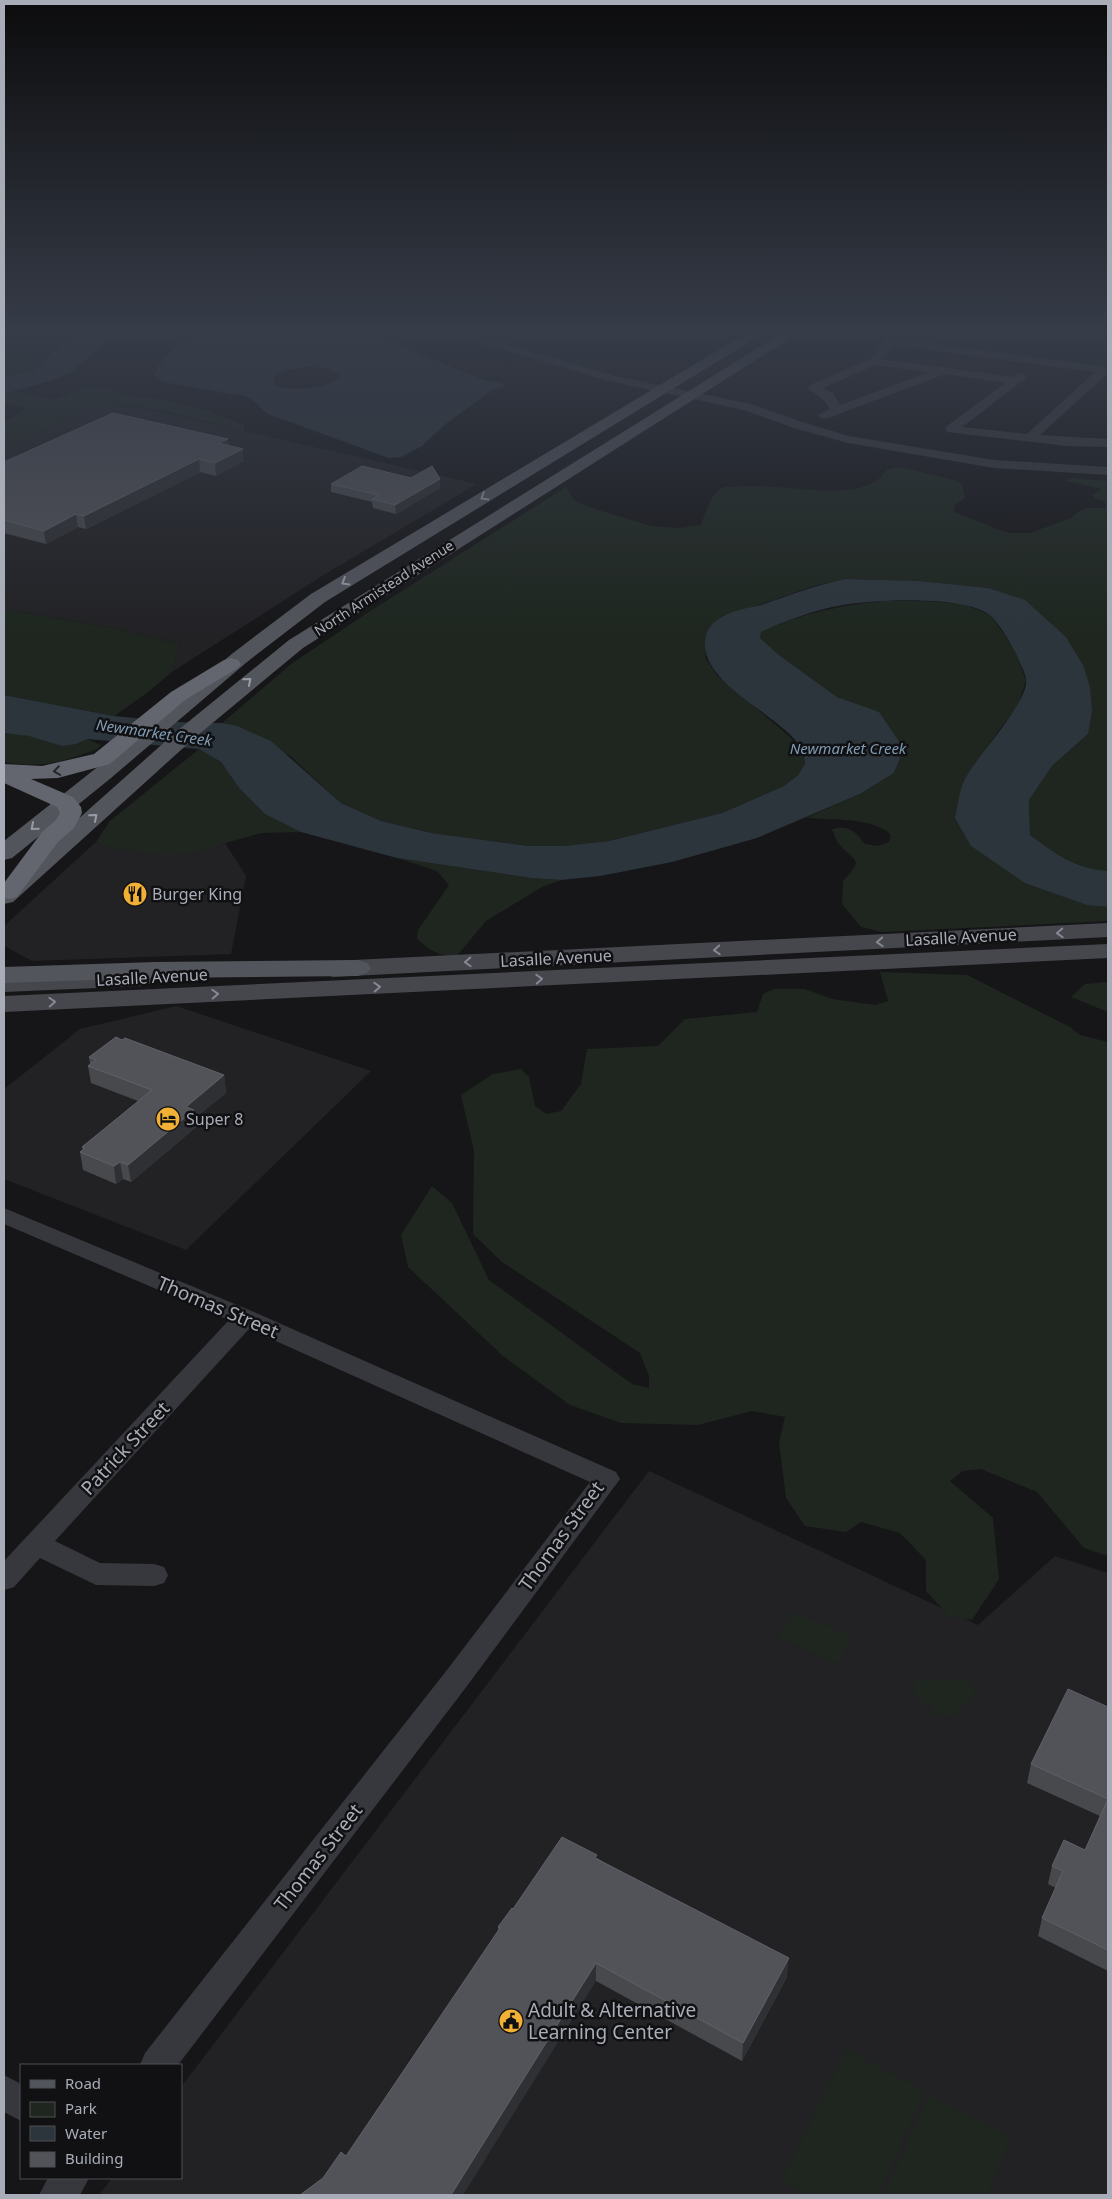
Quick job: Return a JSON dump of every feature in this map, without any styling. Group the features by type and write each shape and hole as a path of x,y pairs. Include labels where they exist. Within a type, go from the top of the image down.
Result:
{"highway":[{"path":"174,707 178,696 231,664"},
{"path":"4,771 42,773 76,768 124,749"},
{"path":"4,775 65,802 70,807 72,813 6,895"}],"main road":[{"name":"North Armistead Avenue","path":"231,664 318,598 593,431"},
{"name":"North Armistead Avenue","path":"6,895 258,673 341,614 636,431"},
{"path":"4,853 174,707"},
{"name":"Lasalle Avenue","path":"4,984 1108,930"},
{"name":"Lasalle Avenue","path":"4,1004 1108,951"},
{"path":"4,975 155,970 358,968"}],"street":[{"path":"820,431 848,438 969,461 1030,467 1108,471"},
{"path":"965,431 1067,442 1108,443"},
{"path":"1030,438 1038,431"},
{"name":"Thomas Street","path":"4,1215 245,1318 606,1479 457,1678 158,2064"},
{"name":"Patrick Street","path":"4,1578 245,1318"},
{"path":"36,1544 96,1574 154,1575"},
{"path":"4,2092 20,2103"},
{"path":"57,2195 70,2179"}],"shaded area":[{"path":"44,431 242,431 477,484 325,574 172,672 180,644 118,629 15,611 4,611 4,450"},
{"path":"96,842 103,847 202,852 225,843 246,876 231,954 32,961 4,946 4,926"},
{"path":"176,1006 371,1071 186,1250 4,1179 4,1089 80,1029"},
{"path":"649,1471 978,1625 1055,1556 1108,1573 1108,2195 99,2195 111,2179 182,2179 182,2086"}],"green space":[{"path":"4,431 44,431 4,450"},
{"path":"904,468 958,481 962,484 965,498 955,505 954,512 1009,533 1030,533 1071,518 1086,508 1106,508 1104,501 1095,499 1092,495 1102,489 1066,481 1070,478 1108,481 1108,871 1075,864 1030,835 1029,800 1052,766 1088,734 988,588 919,581 845,579 814,586 750,608 705,644 706,659 717,675 789,736 802,750 805,764 798,775 784,786 722,813 609,841 563,846 529,846 432,833 381,821 341,803 289,755 222,723 291,664 364,615 566,487 574,500 586,506 651,526 680,528 701,525 712,498 724,487 765,487 827,491 856,489 869,485 879,479 886,470"},
{"path":"883,601 923,601 961,604 976,609 991,616 1014,648 1026,680 1018,706 964,781 1087,904 1108,907 1108,921 882,932 861,927 842,904 843,881 856,864 853,858 839,844 832,829 843,828 851,830 865,844 878,846 889,842 891,835 884,829 863,822 806,818 860,794 894,773 899,741 879,713 837,697 779,655 760,638 760,632 820,611"},
{"path":"4,611 15,611 118,629 180,644 172,672 147,693 114,716 4,695"},
{"path":"4,733 79,741 87,739 101,745 97,749 62,761 29,765 17,764 4,762"},
{"path":"199,749 221,762 239,788 265,814 301,832 262,833 225,843 202,852 163,855 103,847 96,842 110,821"},
{"path":"397,858 531,878 561,880 542,887 486,921 456,957 435,952 417,938 418,930 449,885 437,871"},
{"path":"880,972 967,975 1070,1027 1080,1035 1108,1042 1108,1556 1084,1548 1037,1492 981,1469 963,1471 950,1481 993,1518 999,1579 972,1620 950,1617 926,1591 926,1560 900,1533 861,1522 846,1532 805,1526 786,1498 779,1442 785,1417 752,1411 698,1425 621,1423 570,1405 503,1356 408,1267 401,1235 432,1186 452,1203 489,1280 632,1384 649,1388 649,1376 640,1353 502,1262 473,1234 474,1151 461,1095 493,1074 521,1069 529,1077 535,1106 546,1114 561,1111 581,1084 587,1049 658,1046 685,1019 757,1012 763,994 774,989 805,989 832,999 876,1005 888,1001"},
{"path":"1108,982 1108,1012 1071,997 1085,984"},
{"path":"794,1612 853,1637 838,1664 778,1637"},
{"path":"964,1678 976,1688 974,1695 953,1717 935,1714 932,1707 914,1693 913,1685 918,1680 947,1681"},
{"path":"846,2050 925,2091 878,2195 809,2195 782,2180"},
{"path":"929,2095 1011,2137 987,2195 884,2195"}],"water":[{"path":"314,431 438,431 422,446 401,457 389,458"},
{"name":"Newmarket Creek","path":"845,579 919,581 988,588 1025,600 1066,637 1083,665 1090,687 1092,711 1088,734 1052,766 1029,800 1030,835 1075,864 1108,871 1108,907 1087,905 1025,883 971,846 955,818 964,781 1019,702 1025,689 1026,679 1013,648 995,620 979,609 962,605 920,600 858,603 812,612 761,632 760,638 779,655 837,697 879,712 899,741 901,755 894,773 860,794 757,838 672,862 600,876 561,880 531,878 397,858 301,832 265,814 239,788 221,762 199,749 87,739 76,744 62,746 29,736 4,733 4,695 114,716 177,722 222,723 237,726 271,741 341,803 381,821 432,833 529,846 563,846 609,841 722,813 784,786 798,775 805,764 802,749 792,736 744,699 716,672 707,657 706,636 709,628 715,621 732,612"}],"building":[{"path":"74,431 191,431 228,439 219,443 243,449 215,463 199,459 84,516 76,514 44,531 4,520 4,462"},
{"path":"362,466 411,478 432,466 440,479 395,505 372,499 379,495 331,484"},
{"path":"116,1037 122,1040 125,1038 224,1075 186,1107 194,1110 128,1165 120,1162 114,1166 80,1152 85,1148 82,1147 152,1090 88,1066 96,1060 89,1057"},
{"path":"1068,1689 1108,1707 1108,1799 1031,1764"},
{"path":"1108,1799 1108,1950 1042,1918 1063,1871 1052,1866 1064,1840 1085,1850"},
{"name":"Adult & Alternative Learning Center","path":"562,1837 597,1855 595,1858 789,1958 743,2043 596,1963 451,2195 300,2195 323,2178 341,2152 346,2156 500,1928 498,1927 513,1909"}],"place":[{"name":"Burger King","path":"135,894"},
{"name":"Super 8","path":"168,1119"},
{"name":"Adult & Alternative Learning Center","path":"511,2021"}]}
